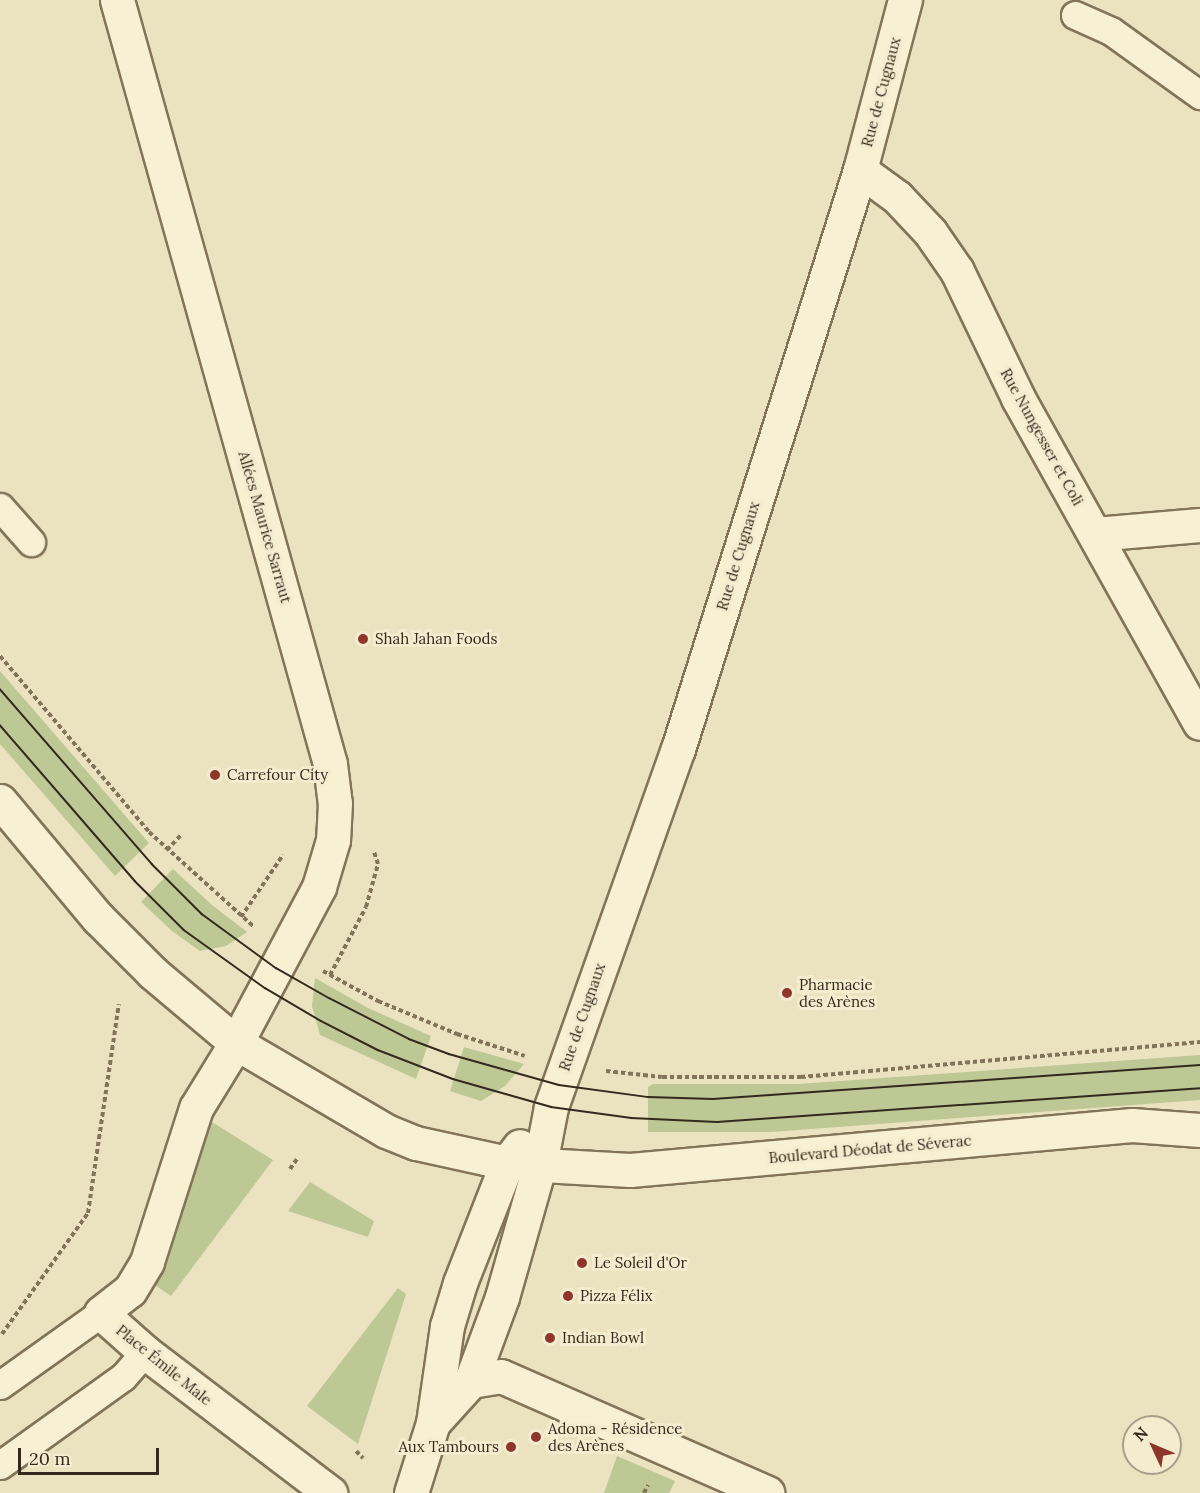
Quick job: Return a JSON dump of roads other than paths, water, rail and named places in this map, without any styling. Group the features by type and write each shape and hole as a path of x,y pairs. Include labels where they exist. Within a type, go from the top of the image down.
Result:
{"street":[{"name":"Allées Maurice Sarraut","path":"117,0 273,554 330,764 335,803 333,840 319,887 236,1043"},
{"name":"Rue de Cugnaux","path":"540,1164 551,1107 678,749 860,170 905,0"},
{"name":"Rue Nungesser et Coli","path":"860,170 897,198 930,232 957,271 1018,398 1200,723"},
{"path":"1095,534 1200,525"},
{"path":"0,801 98,918 153,973 236,1043 386,1131 416,1143 507,1163 540,1164 488,1339 471,1381 433,1423"},
{"name":"Place Émile Male","path":"236,1043 196,1108 147,1262 130,1290 101,1313 145,1352 330,1493"},
{"name":"Rue de Cugnaux","path":"411,1493 433,1423 447,1326 507,1163 551,1107"},
{"name":"Boulevard Déodat de Séverac","path":"540,1164 637,1169 1132,1125 1200,1130"},
{"path":"471,1381 501,1376 767,1493"}],"lane":[{"path":"1075,15 1112,31 1200,95"},
{"path":"0,507 31,542"},
{"path":"0,1385 101,1313"},
{"path":"0,1465 123,1377 145,1352"}],"tram line":[{"path":"0,689 152,864 202,914 276,968 409,1039 449,1054 559,1085 648,1097 713,1099 1200,1065"},
{"path":"0,725 135,881 184,930 265,988 321,1021 378,1050 453,1079 551,1107 631,1118 717,1122 1200,1088"}],"place":[{"name":"Shah Jahan Foods","path":"363,639"},
{"name":"Carrefour City","path":"215,775"},
{"name":"Pharmacie des Arènes","path":"787,993"},
{"name":"Le Soleil d'Or","path":"582,1263"},
{"name":"Pizza Félix","path":"568,1296"},
{"name":"Indian Bowl","path":"550,1338"},
{"name":"Adoma - Résidence des Arènes","path":"536,1437"},
{"name":"Aux Tambours","path":"511,1447"}]}
